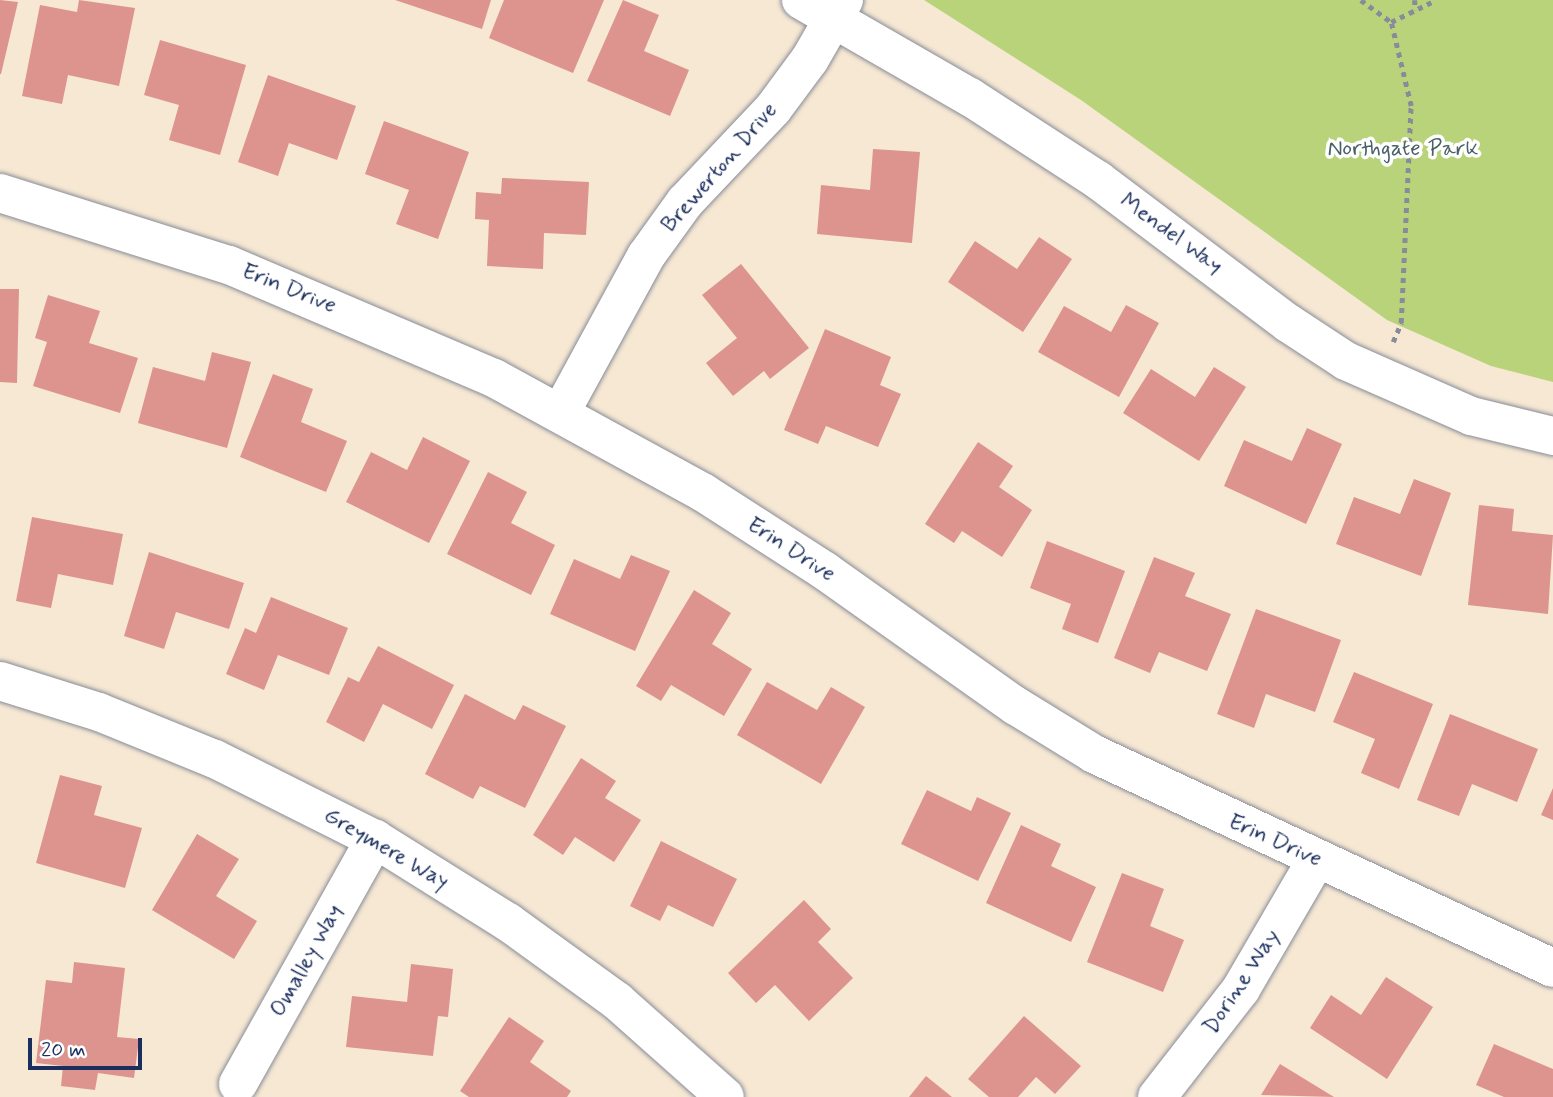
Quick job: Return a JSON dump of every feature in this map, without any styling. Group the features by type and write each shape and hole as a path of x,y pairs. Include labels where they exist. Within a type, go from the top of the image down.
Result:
{"street":[{"name":"Mendel Way","path":"801,0 840,9 1098,180 1288,323 1379,378 1471,416 1553,436"},
{"name":"Brewerton Drive","path":"561,412 646,256 684,202 773,109 840,9"},
{"name":"Erin Drive","path":"0,192 241,270 362,318 561,412 803,557 1016,706 1094,754 1316,860 1553,968"},
{"name":"Greymere Way","path":"0,681 99,712 215,759 376,839 508,922 617,1001 725,1097"},
{"name":"Omalley Way","path":"238,1084 376,839"},
{"name":"Dorine Way","path":"1157,1097 1241,989 1316,860"}],"path":[{"path":"1361,0 1391,22 1411,106 1401,323 1379,378"},
{"path":"1415,0 1415,10"},
{"path":"1391,22 1436,0"}],"green space":[{"name":"Northgate Park","path":"924,0 1553,0 1553,382 1491,366 1387,320 1081,100"}],"building":[{"path":"0,0 18,2 1,74 0,74"},
{"path":"79,0 135,8 119,86 68,75 62,104 22,96 40,5 77,12"},
{"path":"395,0 491,0 482,29"},
{"path":"504,0 604,0 573,73 489,38"},
{"path":"623,0 659,15 644,51 689,70 670,116 587,81"},
{"path":"160,40 246,65 220,155 169,140 179,105 144,95"},
{"path":"268,75 356,106 337,160 289,143 278,176 238,162"},
{"path":"384,121 469,152 438,239 396,224 409,190 365,174"},
{"path":"873,149 920,152 912,243 817,234 821,185 870,190"},
{"path":"502,178 589,182 586,235 544,233 543,269 487,266 489,220 475,219 476,192 501,194"},
{"path":"1039,237 1072,259 1023,332 948,282 975,241 1017,269"},
{"path":"741,264 809,348 770,379 764,371 733,396 706,363 737,338 702,295"},
{"path":"0,289 19,289 17,383 0,382"},
{"path":"48,295 100,311 89,343 138,358 120,413 33,386 47,342 35,338"},
{"path":"1126,305 1159,323 1119,397 1038,352 1064,306 1111,332"},
{"path":"825,329 891,357 880,385 901,394 878,447 826,426 818,444 784,430"},
{"path":"212,352 251,362 227,448 138,423 153,367 205,381"},
{"path":"1214,367 1246,387 1199,461 1123,413 1151,369 1195,397"},
{"path":"273,374 313,389 301,422 347,441 326,492 240,457"},
{"path":"1307,428 1342,444 1306,524 1224,486 1244,440 1292,461"},
{"path":"423,437 470,461 429,543 346,502 371,452 407,470"},
{"path":"978,442 1013,466 999,487 1032,510 1002,557 962,531 954,543 925,524"},
{"path":"488,472 527,492 511,523 555,545 531,595 447,554"},
{"path":"1414,479 1451,493 1421,576 1336,544 1354,497 1400,514"},
{"path":"1479,505 1514,509 1512,531 1553,535 1548,614 1468,605"},
{"path":"32,517 123,534 113,585 58,574 51,608 16,601"},
{"path":"1047,541 1125,571 1098,643 1062,629 1071,604 1030,588"},
{"path":"149,552 244,583 229,629 176,612 164,649 124,636"},
{"path":"631,555 670,571 635,651 550,614 574,559 620,579"},
{"path":"1154,557 1195,573 1185,596 1231,614 1207,671 1159,652 1150,673 1114,658"},
{"path":"694,590 731,613 712,644 752,669 724,716 671,685 661,701 636,686"},
{"path":"271,597 348,628 329,675 278,655 264,690 226,674 245,628 256,633"},
{"path":"1256,609 1341,640 1315,712 1266,694 1254,728 1217,714"},
{"path":"378,646 454,685 432,729 383,704 364,742 326,722 348,677 359,682"},
{"path":"1354,672 1433,704 1399,789 1361,773 1375,739 1333,722"},
{"path":"767,682 817,710 831,687 865,707 821,784 737,735"},
{"path":"465,694 515,720 523,705 566,726 525,808 480,786 473,799 425,774"},
{"path":"1450,714 1538,749 1517,802 1472,784 1459,816 1417,800"},
{"path":"581,758 616,781 605,798 641,820 614,862 575,837 563,855 533,835"},
{"path":"60,775 102,786 94,815 142,828 125,888 36,863"},
{"path":"1553,788 1553,820 1541,815"},
{"path":"927,790 971,811 977,797 1011,813 978,881 901,844"},
{"path":"1021,825 1061,844 1051,866 1096,887 1071,942 986,903"},
{"path":"197,834 239,859 216,896 257,921 234,959 152,910"},
{"path":"661,841 737,879 713,927 668,905 660,921 630,906"},
{"path":"1122,873 1164,889 1150,926 1184,940 1163,992 1087,962"},
{"path":"804,900 831,929 818,942 853,978 809,1021 775,985 756,1003 728,973"},
{"path":"74,962 125,968 117,1037 139,1039 134,1078 98,1073 95,1090 61,1086 63,1066 36,1063 46,980 72,983"},
{"path":"411,964 453,969 448,1017 438,1016 433,1056 346,1047 352,996 407,1002"},
{"path":"1386,977 1433,1007 1387,1079 1310,1028 1331,995 1361,1015"},
{"path":"1024,1016 1081,1066 1055,1094 1036,1077 1018,1097 989,1097 968,1079"},
{"path":"509,1017 544,1041 530,1062 571,1091 567,1097 469,1097 460,1091"},
{"path":"1494,1044 1553,1069 1553,1097 1504,1097 1476,1085"},
{"path":"1280,1064 1334,1097 1261,1095"},
{"path":"926,1076 952,1097 909,1097"}]}
